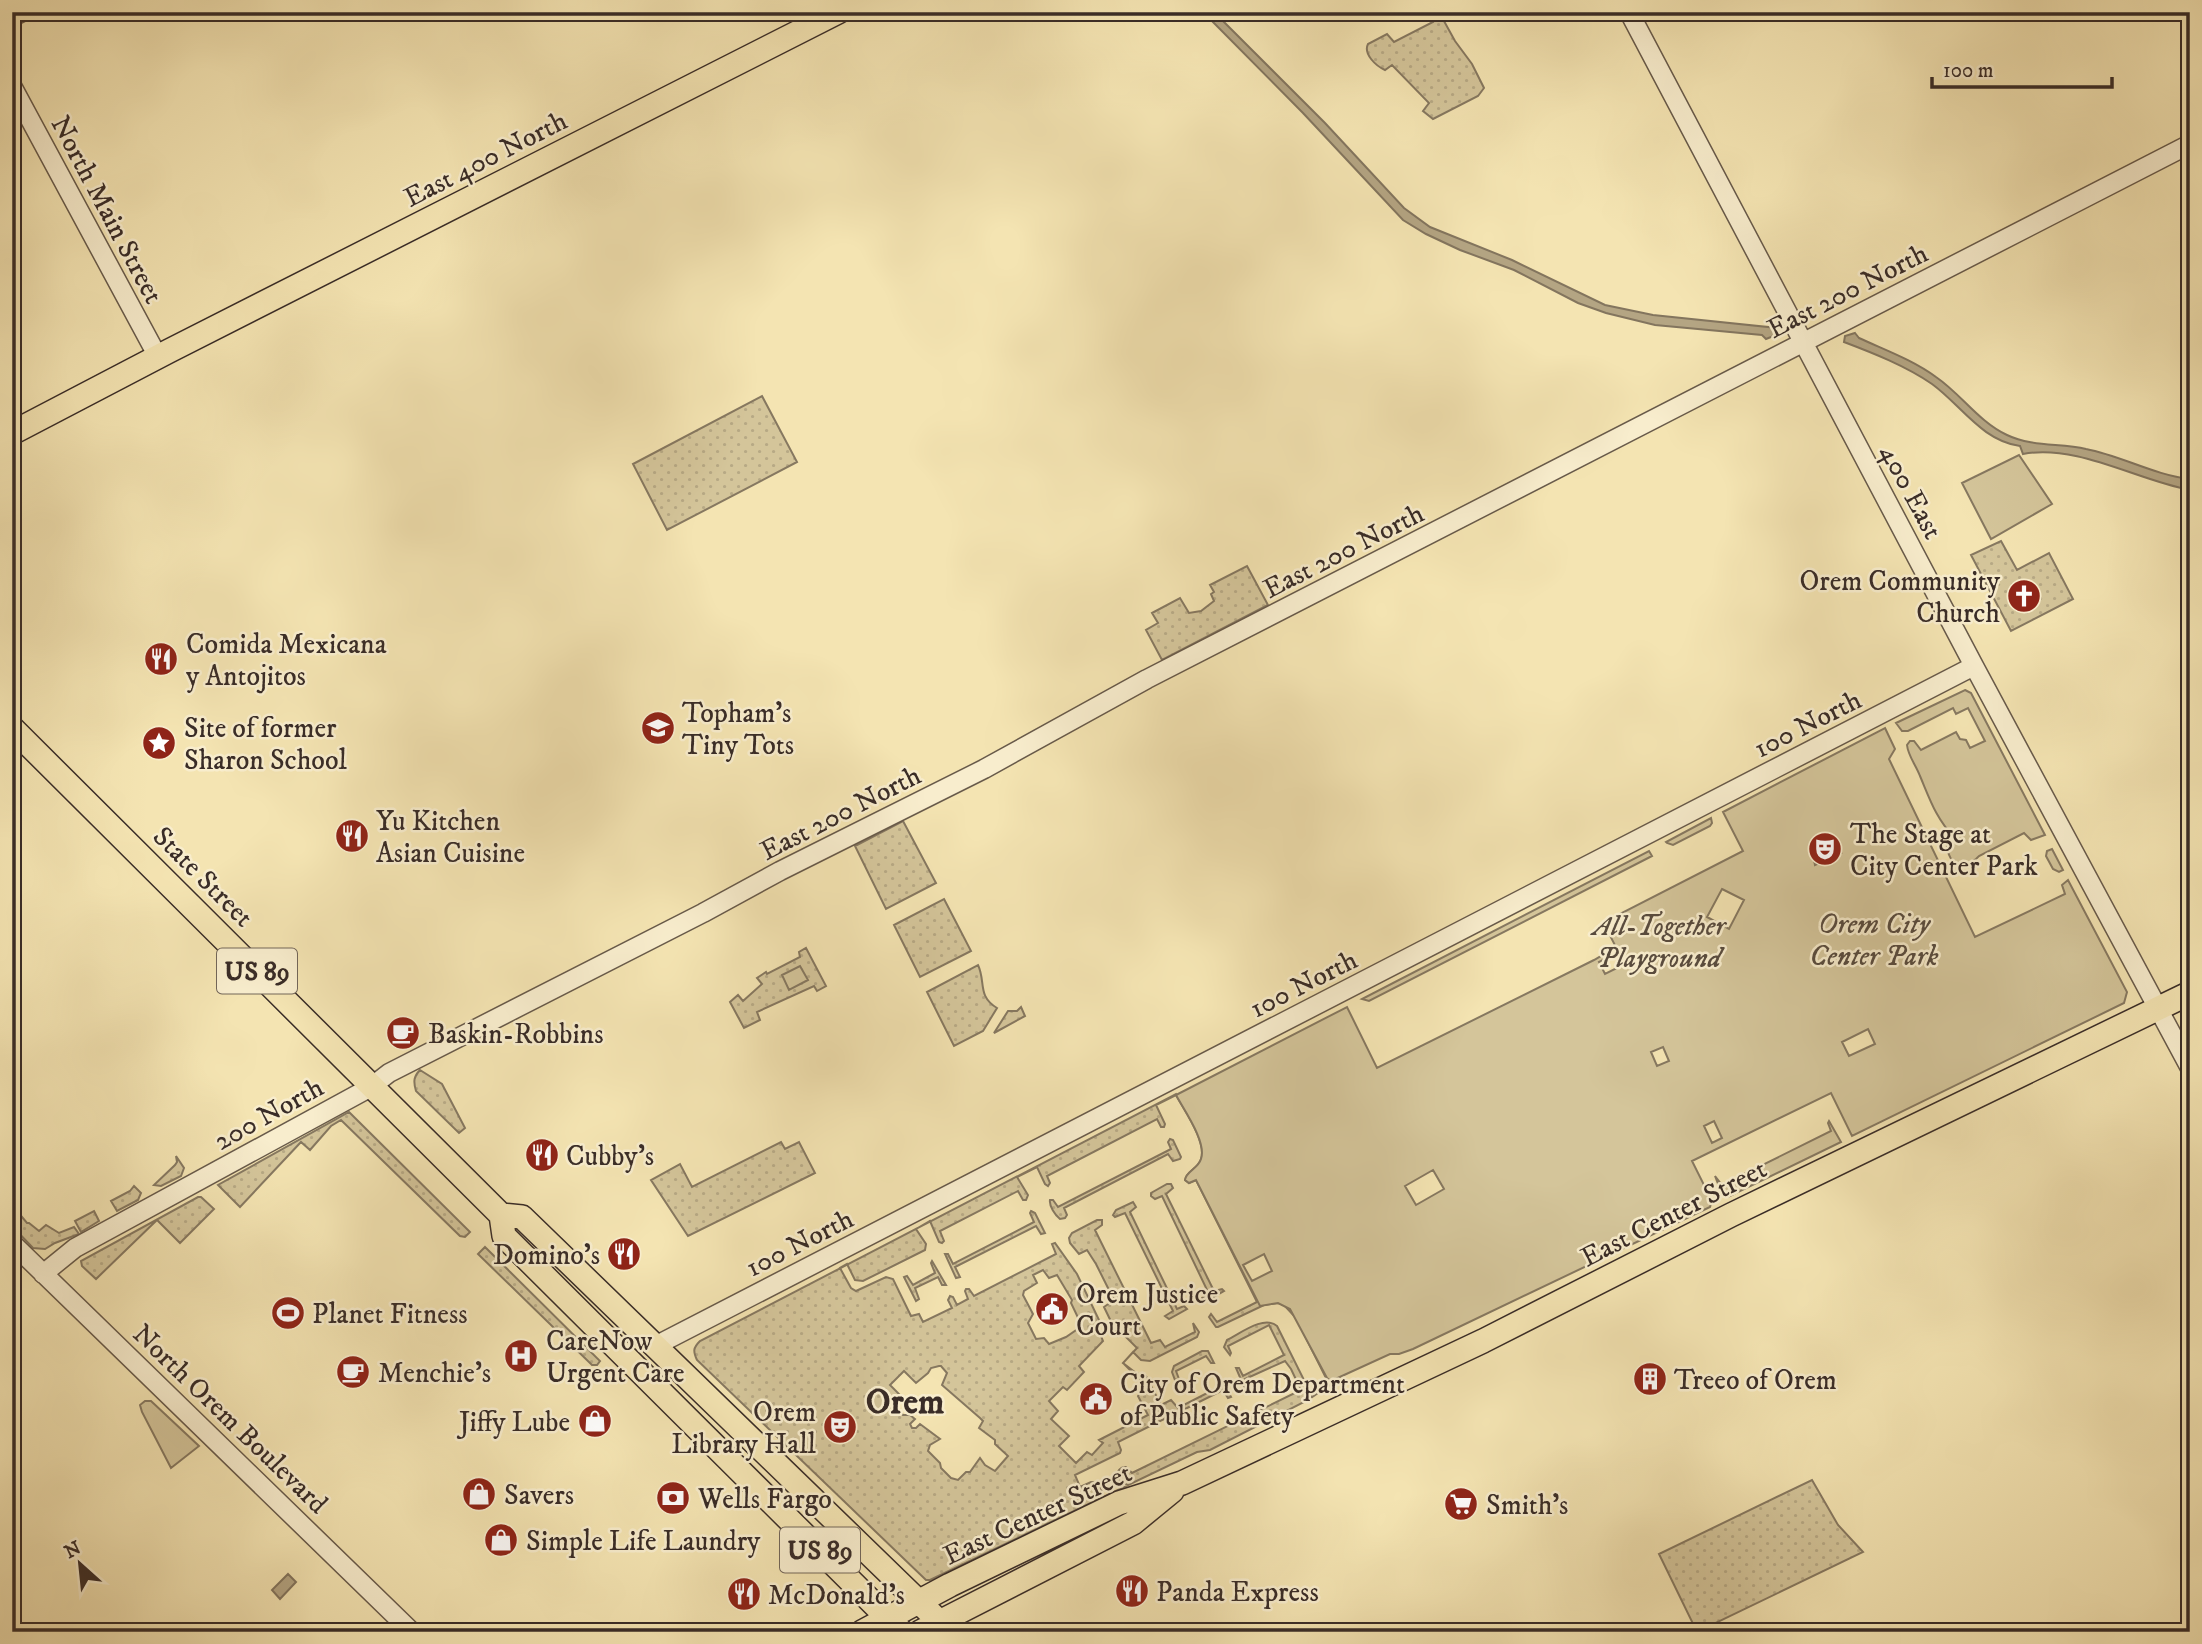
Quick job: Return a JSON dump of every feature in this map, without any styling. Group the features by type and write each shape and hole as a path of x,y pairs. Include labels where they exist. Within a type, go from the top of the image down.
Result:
{"main road":[{"name":"East 400 North","path":"12,433 838,12"},
{"name":"State Street","path":"12,728 501,1214 522,1217 919,1602 937,1628"},
{"name":"East Center Street","path":"862,1632 895,1625 919,1602 1119,1503 1182,1483 1483,1341 1731,1215 2190,993"},
{"name":"State Street","path":"501,1214 503,1236 895,1625"},
{"path":"600,1331 620,1334 628,1342 655,1346"},
{"name":"East Center Street","path":"937,1628 1133,1523 1182,1483"}],"street":[{"path":"12,18 22,12"},
{"name":"400 East","path":"1629,12 2190,1068"},
{"name":"North Main Street","path":"12,86 158,357"},
{"name":"East 200 North","path":"521,1006 780,871 984,769 1147,679 2190,144"},
{"name":"100 North","path":"655,1346 1975,666"},
{"name":"200 North","path":"43,1274 75,1248 371,1087 389,1073 521,1006"},
{"name":"North Orem Boulevard","path":"12,1243 412,1632"}],"green space":[{"path":"1430,12 1439,12 1484,88 1478,96 1433,119 1423,111 1429,103 1392,65 1385,70 1374,63 1367,52 1368,44 1387,34 1394,42 1433,22"},
{"path":"762,396 797,462 667,530 633,464"},
{"path":"2019,455 2052,504 1991,539 1962,483"},
{"path":"2001,541 2017,570 2049,553 2073,599 2011,631 1971,555"},
{"path":"1247,566 1268,605 1162,660 1146,630 1158,623 1152,613 1180,598 1189,613 1201,611 1214,601 1211,594 1214,592 1210,585"},
{"name":"Orem City Center Park","path":"1965,690 1971,693 2045,835 2031,840 2024,833 1960,868 1953,861 1947,847 1947,844 1955,839 1934,809 1907,745 1914,741 1921,750 1956,732 1960,739 1966,740 1970,748 1985,741 1968,708 1956,714 1953,708 1908,731 1902,731 1896,723"},
{"name":"Orem City Center Park","path":"1885,728 1895,749 1889,759 1975,937 2065,894 2062,885 2068,880 2127,992 2124,1003 1852,1136 1831,1093 1692,1161 1712,1201 1710,1207 1413,1349 1390,1354 1331,1381 1290,1309 1278,1303 1260,1306 1196,1180 1189,1183 1185,1180 1201,1159 1202,1152 1194,1126 1176,1095 1347,1007 1377,1068 1594,960 1616,947 1606,928 1606,921 1743,851 1723,812","holes":["1826,838 1841,853 1815,865 1811,845","1722,889 1744,900 1729,929 1707,917","1619,952 1625,964 1605,974 1599,962","1868,1029 1875,1044 1849,1056 1842,1042","1663,1047 1669,1061 1657,1066 1651,1052","1714,1121 1722,1138 1712,1143 1704,1126","1433,1170 1444,1189 1416,1205 1405,1186","1264,1254 1272,1271 1252,1281 1243,1265"]},
{"path":"1711,818 1710,826 1673,845 1666,842"},
{"path":"903,821 936,883 886,909 855,846"},
{"path":"2052,849 2063,870 2059,872 2053,869 2046,856 2047,851"},
{"path":"1649,851 1652,856 1369,1001 1362,999"},
{"path":"944,899 971,951 920,977 894,925"},
{"path":"806,948 826,986 817,991 814,986 757,1012 760,1020 744,1028 730,1002 738,995 743,1001 762,984 757,978 800,957 799,952"},
{"path":"978,965 984,994 997,1008 983,1031 954,1046 927,992"},
{"path":"800,966 808,980 789,990 782,975"},
{"path":"1021,1007 1025,1016 994,1033 1008,1011 1017,1011"},
{"path":"420,1070 442,1084 465,1128 459,1133 416,1091 415,1079"},
{"path":"1176,1094 1187,1114 1176,1095 1156,1105 1164,1127 1161,1127 1157,1119 1047,1176 1050,1183 1048,1186 1037,1167 1017,1177 1028,1195 1026,1200 1023,1200 1018,1191 940,1231 944,1241 942,1243 939,1242 930,1222"},
{"path":"349,1112 470,1232 465,1237 460,1236 341,1120 331,1126 310,1150 301,1142 240,1207 218,1185"},
{"path":"1829,1121 1841,1142 1728,1197 1722,1194 1715,1176 1722,1185 1831,1131"},
{"path":"1191,1122 1202,1141 1204,1153 1199,1168 1261,1305 1279,1302 1292,1309 1327,1378 1334,1382 1308,1400 1210,1450 1197,1452 1126,1486 1128,1485 1121,1483 1117,1477 1122,1468 1126,1467 1132,1473 1301,1390 1285,1361 1245,1379 1249,1388 1245,1389 1236,1368 1239,1368 1243,1376 1284,1355 1269,1325 1228,1346 1230,1355 1224,1347 1227,1340 1252,1326 1272,1323 1277,1326 1310,1397 1326,1378 1296,1318 1284,1305 1264,1305 1218,1327 1209,1317 1211,1314 1217,1322 1257,1302 1196,1180 1189,1183 1185,1180 1201,1159 1202,1152"},
{"path":"1173,1140 1180,1159 1173,1161 1168,1154 1064,1208 1067,1215 1065,1218 1060,1219 1050,1205 1050,1200 1053,1200 1058,1207 1171,1149 1168,1142"},
{"path":"781,1142 785,1149 799,1142 815,1173 688,1236 651,1180 680,1164 692,1187"},
{"path":"176,1156 184,1168 181,1176 161,1186 154,1185 175,1165"},
{"path":"1171,1184 1173,1188 1166,1194 1214,1291 1224,1291 1205,1302 1202,1298 1209,1294 1162,1196 1155,1199 1151,1196 1151,1193"},
{"path":"134,1186 141,1193 138,1200 117,1211 111,1201"},
{"path":"198,1197 214,1209 180,1243 157,1220 96,1279 82,1266 81,1261"},
{"path":"1133,1202 1136,1207 1130,1212 1177,1309 1184,1306 1187,1309 1169,1319 1165,1316 1173,1311 1125,1213 1115,1217 1113,1215 1116,1210"},
{"path":"12,1205 27,1223 39,1231 46,1225 59,1233 74,1227 79,1234 45,1249 33,1248 12,1226"},
{"path":"94,1211 99,1221 81,1232 75,1221"},
{"path":"1031,1211 1035,1213 1045,1233 1041,1234 1036,1226 955,1267 960,1277 956,1278 945,1254 948,1254 953,1264 1034,1222"},
{"path":"1097,1220 1102,1220 1102,1225 1095,1230 1151,1343 1160,1340 1165,1347 1195,1332 1193,1323 1199,1332 1197,1337 1150,1361 1141,1360 1133,1352 1137,1348 1122,1333 1118,1336 1104,1307 1114,1300 1096,1264 1087,1250 1079,1254 1070,1243 1072,1233"},
{"path":"916,1229 926,1244 925,1250 863,1281 855,1280 847,1265"},
{"path":"1055,1243 1077,1274 1099,1320 1103,1341 1079,1366 1084,1372 1067,1390 1063,1387 1049,1401 1058,1411 1051,1419 1069,1436 1059,1446 1076,1463 1087,1452 1092,1455 1103,1443 1099,1440 1148,1415 1138,1396 1146,1386 1123,1363 1136,1373 1146,1376 1161,1405 1171,1400 1178,1408 1221,1386 1219,1376 1231,1397 1228,1398 1223,1390 1179,1412 1183,1420 1177,1424 1170,1416 1118,1442 1120,1453 1075,1475 1080,1487 1091,1482 1099,1483 1101,1498 926,1580 697,1360 694,1350 700,1341 840,1268 851,1288 856,1291 886,1277 893,1279 911,1316 919,1314 923,1322 952,1308 948,1300 950,1296 957,1305 968,1299 966,1289 974,1296 1056,1254 1052,1244","holes":["1043,1270 1049,1278 1057,1275 1072,1300 1082,1326 1049,1344 1044,1338 1036,1339 1028,1323 1033,1314 1023,1295 1024,1291 1037,1283 1033,1275","941,1366 947,1373 942,1385 983,1421 979,1428 995,1440 995,1444 1008,1456 995,1471 980,1458 970,1472 966,1472 958,1480 951,1478 928,1451 930,1445 940,1439 920,1424 912,1428 910,1424 915,1419 901,1413 898,1404 901,1396 890,1385 904,1371 916,1383 931,1368"]},
{"path":"485,1247 600,1361 597,1365 592,1365 478,1254"},
{"path":"932,1261 946,1285 942,1285 938,1277 915,1288 919,1299 916,1301 904,1277 907,1276 913,1285 935,1273"},
{"path":"1202,1351 1208,1351 1214,1363 1206,1356 1176,1371 1179,1379 1175,1380 1172,1372 1174,1366"},
{"path":"151,1401 199,1446 171,1468 142,1412 140,1405"},
{"path":"1812,1480 1838,1525 1863,1552 1697,1632 1659,1554"}],"shaded area":[{"path":"1203,12 1214,12 1325,123 1404,208 1430,227 1512,260 1605,305 1653,315 1777,328 1776,335 1766,339 1762,335 1655,325 1606,313 1578,303 1514,270 1426,234 1403,220"},
{"path":"1855,333 1859,338 1927,371 1988,423 2007,435 2036,443 2099,452 2164,474 2190,479 2190,490 2086,458 2044,452 2023,454 2020,446 2006,443 1983,430 1943,392 1922,377 1844,342 1845,336"},
{"path":"288,1574 296,1582 280,1599 272,1590"}],"place":[{"name":"Orem Community Church","path":"2024,596"},
{"name":"Comida Mexicana y Antojitos","path":"161,659"},
{"name":"Topham's Tiny Tots","path":"658,728"},
{"name":"Site of former Sharon School","path":"159,743"},
{"name":"Yu Kitchen Asian Cuisine","path":"352,836"},
{"name":"The Stage at City Center Park","path":"1825,849"},
{"name":"Baskin-Robbins","path":"403,1033"},
{"name":"Cubby's","path":"542,1155"},
{"name":"Domino's","path":"624,1254"},
{"name":"Orem Justice Court","path":"1052,1309"},
{"name":"Planet Fitness","path":"288,1313"},
{"name":"CareNow Urgent Care","path":"521,1356"},
{"name":"Menchie's","path":"353,1372"},
{"name":"Treeo of Orem","path":"1650,1379"},
{"name":"City of Orem Department of Public Safety","path":"1096,1399"},
{"name":"Jiffy Lube","path":"595,1421"},
{"name":"Orem Library Hall","path":"840,1427"},
{"name":"Savers","path":"479,1494"},
{"name":"Wells Fargo","path":"673,1498"},
{"name":"Smith's","path":"1461,1504"},
{"name":"Simple Life Laundry","path":"501,1540"},
{"name":"Panda Express","path":"1132,1591"},
{"name":"McDonald's","path":"744,1594"}],"district":[{"name":"Orem","path":"905,1401"}],"park label":[{"name":"All-Together Playground","path":"1659,941"}]}
